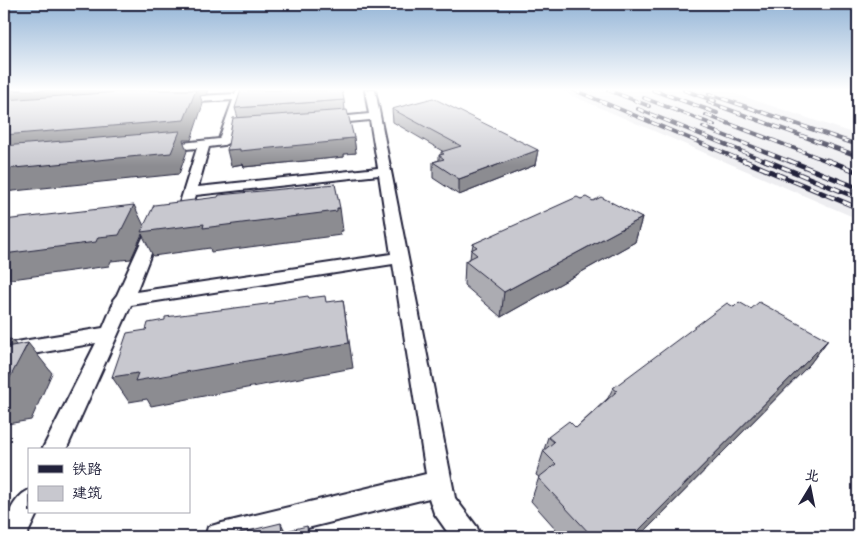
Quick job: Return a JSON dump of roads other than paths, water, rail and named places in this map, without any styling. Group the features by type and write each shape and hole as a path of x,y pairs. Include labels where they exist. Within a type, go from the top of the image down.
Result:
{"lane":[{"path":"147,149 224,142 233,128 236,115"},
{"path":"316,122 375,117 443,504 467,537"},
{"path":"139,220 183,216 204,144"},
{"path":"190,192 384,171"},
{"path":"55,448 110,334 122,300 158,218"},
{"path":"122,300 400,258"},
{"path":"4,351 110,334"},
{"path":"218,537 440,483"},
{"path":"12,537 28,505"}],"railway":[{"path":"634,115 746,162"},
{"path":"653,115 768,162"},
{"path":"689,115 714,125"},
{"path":"707,115 830,162"},
{"path":"745,115 858,156"},
{"path":"771,115 858,145"},
{"path":"703,127 791,162"},
{"path":"743,160 858,208"},
{"path":"765,160 858,198"},
{"path":"788,160 858,188"},
{"path":"827,160 858,172"}]}
